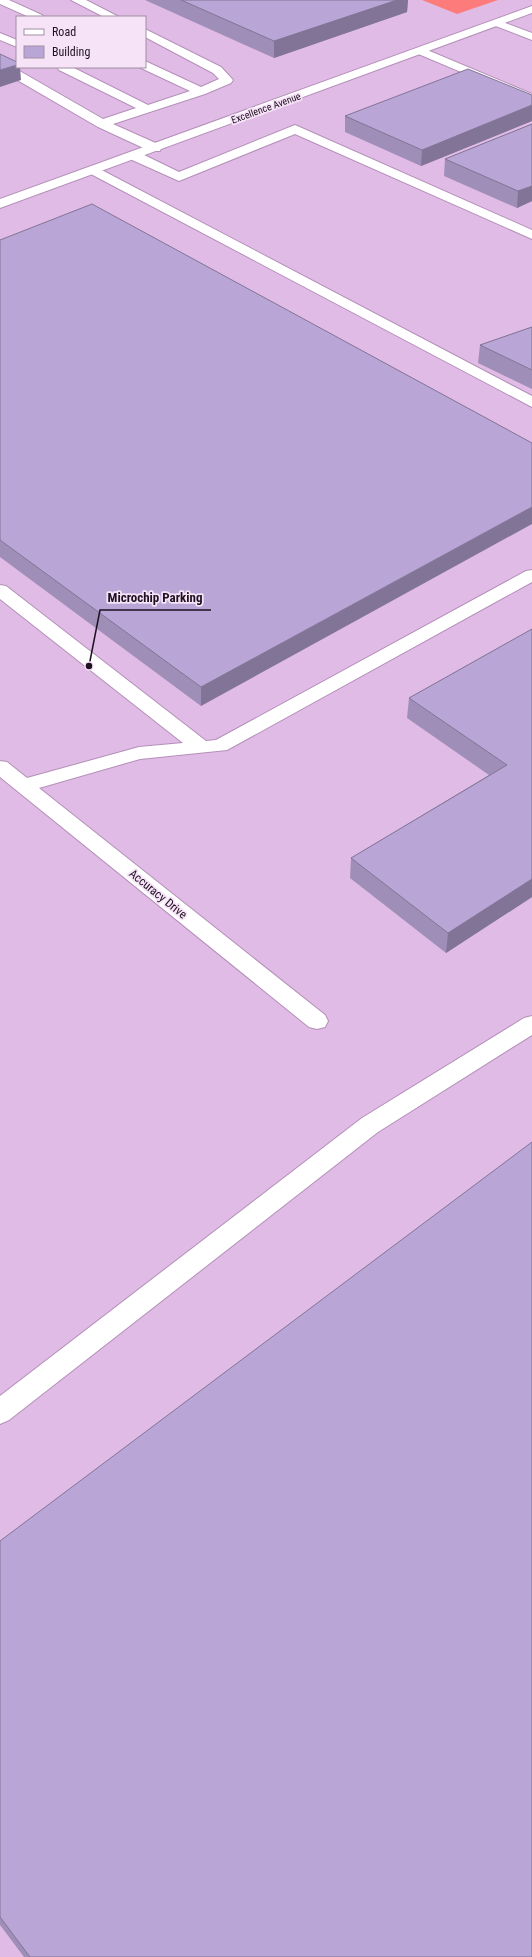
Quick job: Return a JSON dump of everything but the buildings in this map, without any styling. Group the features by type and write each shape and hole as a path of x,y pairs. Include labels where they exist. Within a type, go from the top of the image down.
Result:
{"street":[{"path":"0,0 36,16"},
{"path":"77,0 111,16"},
{"name":"Excellence Avenue","path":"0,204 135,156 532,9"},
{"path":"497,23 532,38"},
{"path":"102,124 201,91 227,80 217,70 178,48 146,32"},
{"path":"0,36 16,44"},
{"path":"420,51 532,98"},
{"path":"0,65 102,124 155,148"},
{"path":"146,65 201,91"},
{"path":"65,68 147,109"},
{"path":"135,156 178,177 295,129 532,235"},
{"path":"94,170 532,402"},
{"path":"22,786 139,753 220,746 532,575"},
{"path":"0,590 202,747"},
{"name":"Accuracy Drive","path":"0,767 317,1021"},
{"path":"0,1412 370,1125 532,1024"}],"shaded area":[{"path":"422,0 498,0 457,14"}],"place":[{"name":"Microchip Parking","path":"89,666"}]}
